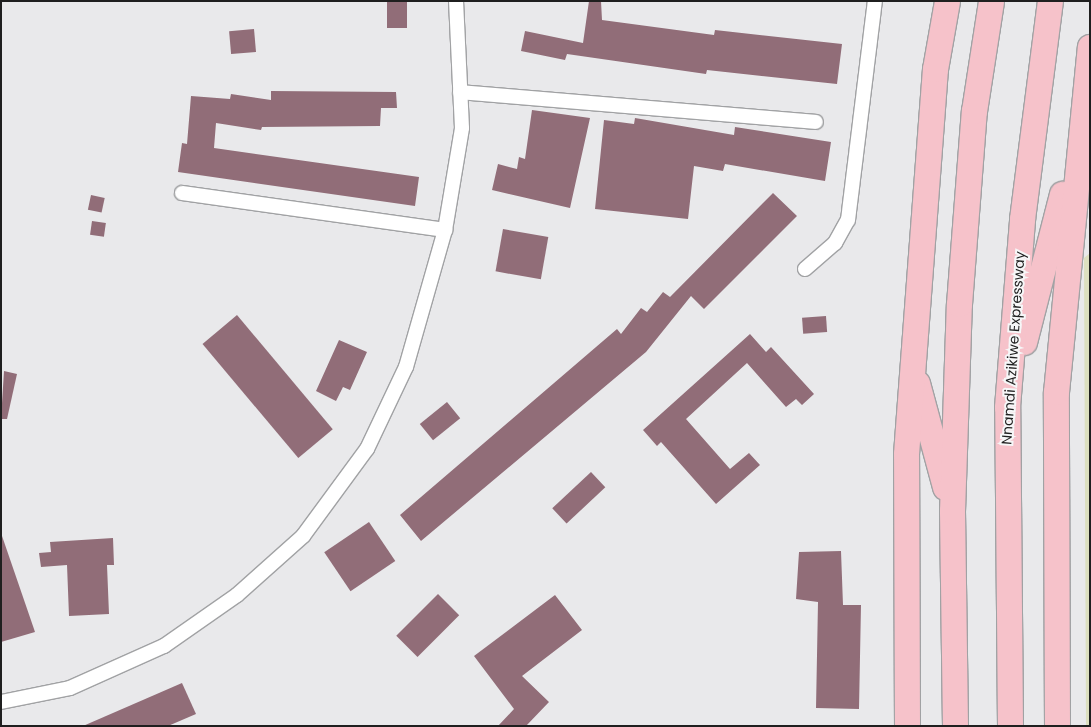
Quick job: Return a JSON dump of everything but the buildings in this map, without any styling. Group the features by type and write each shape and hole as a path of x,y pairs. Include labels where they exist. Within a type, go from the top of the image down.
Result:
{"highway":[{"path":"907,726 906,454 935,69 947,1"},
{"path":"955,726 952,511 959,304 974,111 991,1"},
{"name":"Nnamdi Azikiwe Expressway","path":"1010,726 1007,407 1023,210 1050,1"},
{"path":"1056,726 1056,392 1080,125 1090,47"},
{"path":"1007,407 1080,125"},
{"path":"912,364 952,511"}],"street":[{"path":"1,702 70,688 164,646 237,595 303,536 367,449 406,368 445,230 462,128 456,1"},
{"path":"805,270 834,244 848,220 875,1"},
{"path":"460,92 816,122"},
{"path":"182,193 445,230"}],"green space":[{"path":"1090,253 1090,726 1086,726 1084,258"}]}
